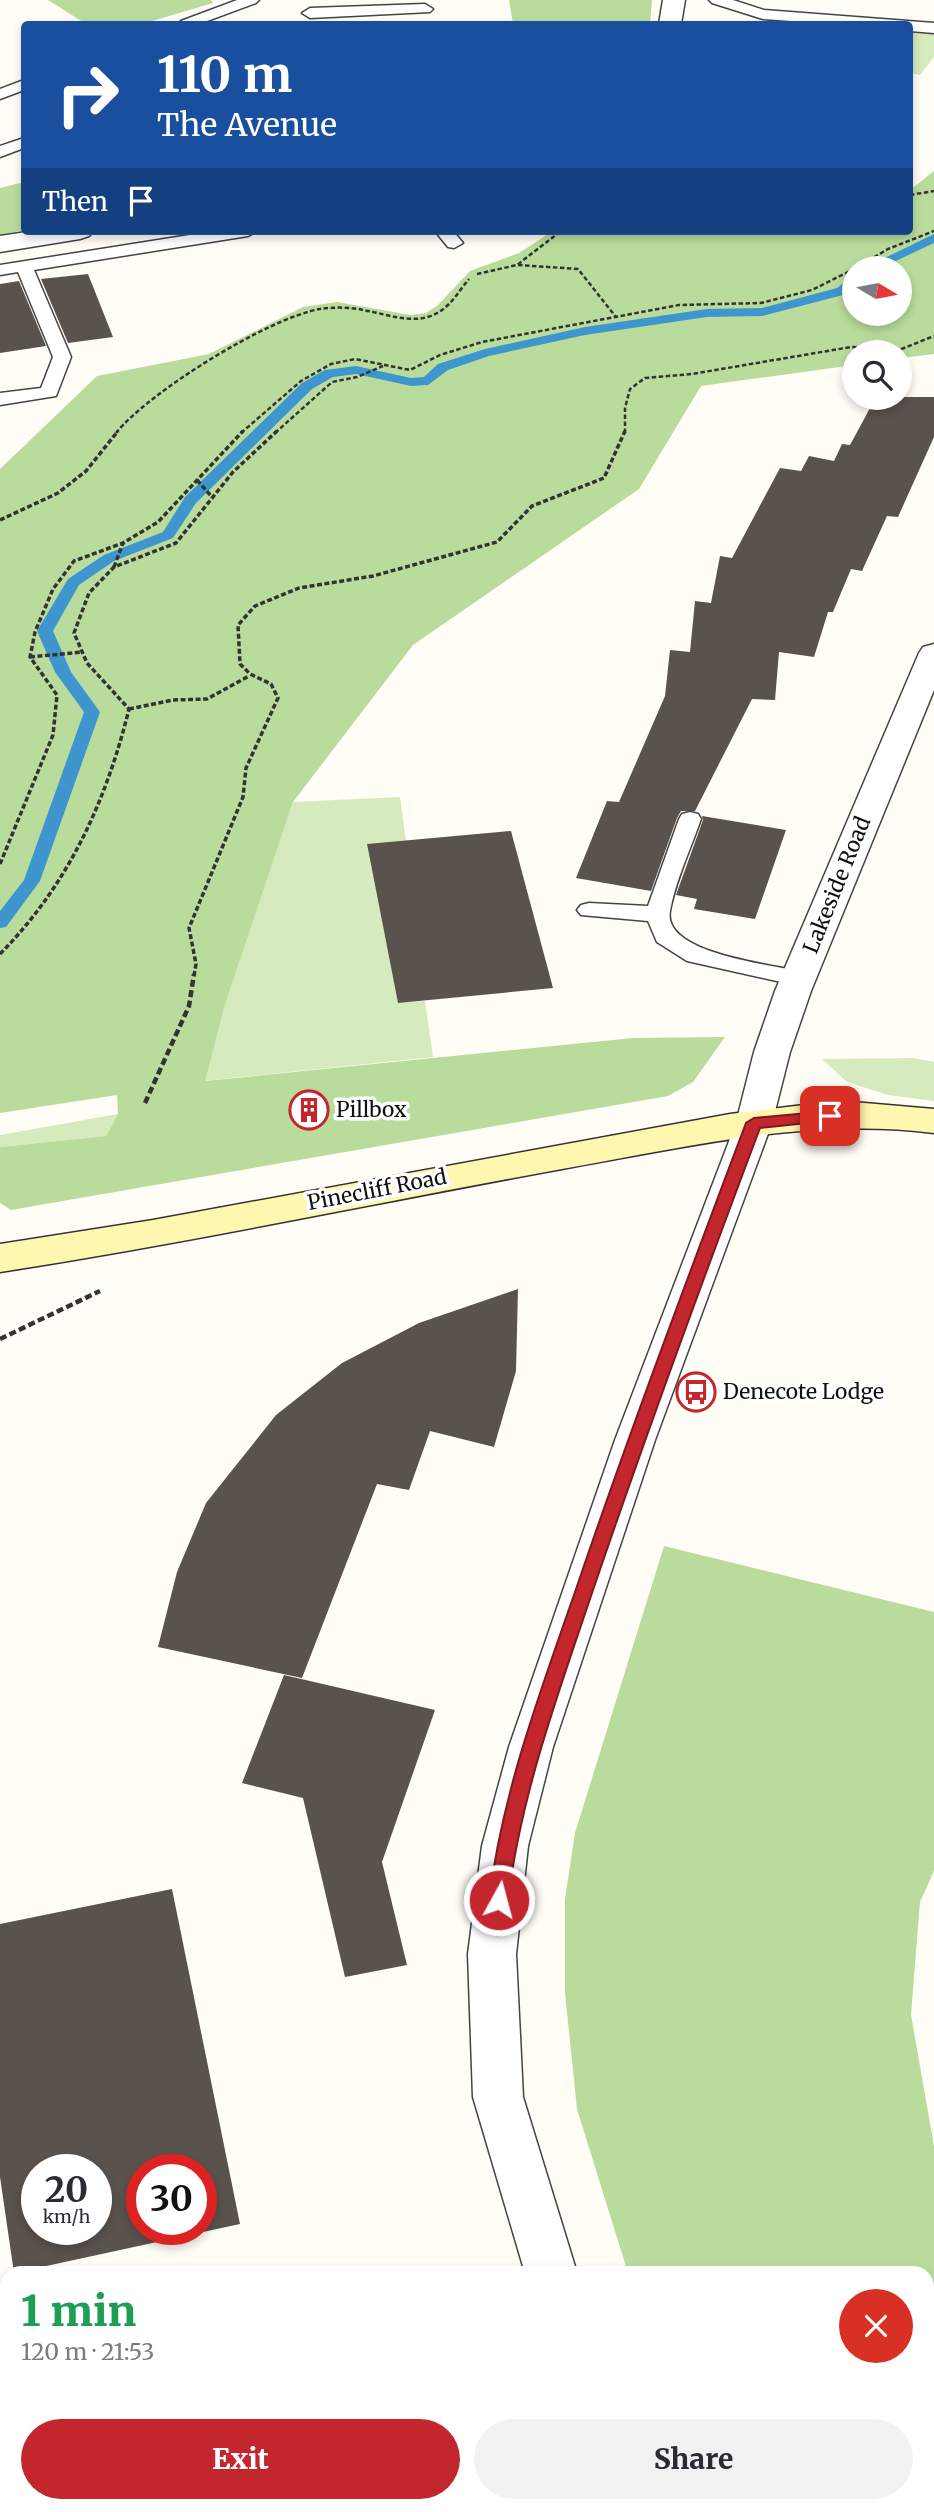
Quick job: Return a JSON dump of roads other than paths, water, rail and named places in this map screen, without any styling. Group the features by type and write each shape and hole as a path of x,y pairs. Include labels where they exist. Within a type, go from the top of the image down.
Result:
{"main road":[{"name":"Pinecliff Road","path":"0,1258 107,1242 461,1173 754,1123 856,1115 934,1121"}],"street":[{"path":"670,21 674,0"},
{"path":"0,244 55,235"},
{"name":"Lakeside Road","path":"549,2266 498,2097 492,1954 505,1846 531,1747 619,1486 754,1123 772,1052 799,978 934,653"}],"lane":[{"path":"194,21 251,0"},
{"path":"299,0 318,21"},
{"path":"717,0 762,14 837,21"},
{"path":"310,13 425,11"},
{"path":"913,27 934,28"},
{"path":"0,94 21,86"},
{"path":"0,152 13,143"},
{"path":"0,270 222,235"},
{"path":"0,399 49,392 62,357 24,266"},
{"path":"690,819 657,914 665,937 695,956 799,978"},
{"path":"589,910 657,914"}],"waterway":[{"path":"896,256 934,238"},
{"path":"0,923 32,881 92,712 63,672 45,631 73,582 109,558 168,535 190,500 307,386 330,373 356,370 411,382 428,381 443,367 485,353 585,331 707,313 762,312 842,291"}],"place":[{"name":"Pillbox","path":"309,1110"},
{"name":"Denecote Lodge","path":"696,1392"}]}
